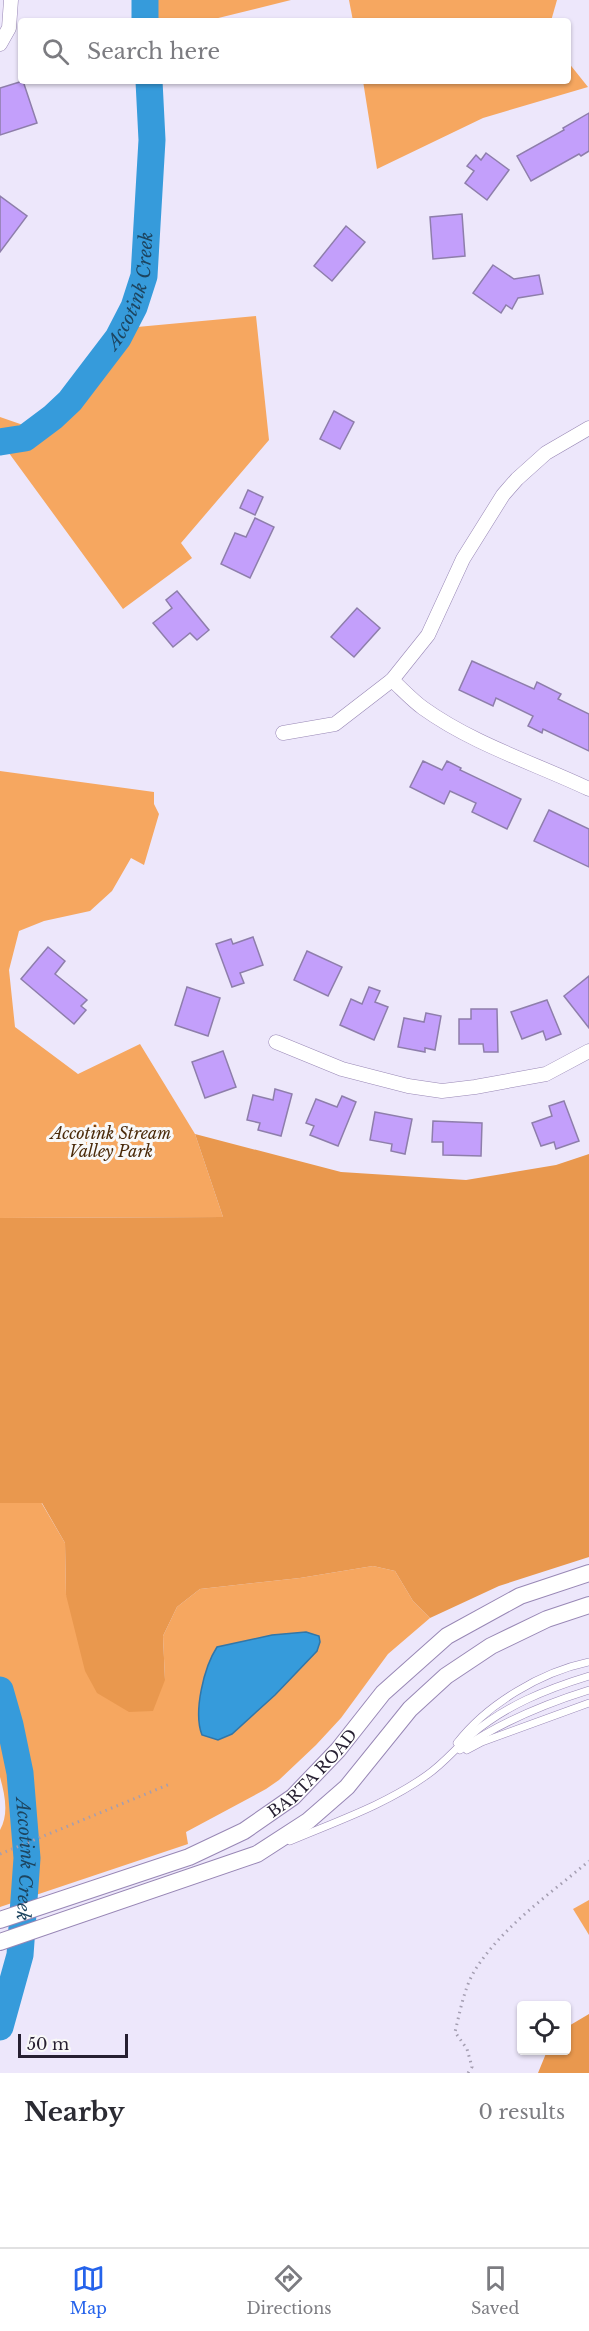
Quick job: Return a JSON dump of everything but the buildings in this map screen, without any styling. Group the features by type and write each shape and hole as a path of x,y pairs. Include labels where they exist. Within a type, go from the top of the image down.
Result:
{"street":[{"path":"0,45 9,28 11,0"},
{"path":"283,733 336,724 392,680 428,635 463,559 503,495 546,453 589,428"},
{"path":"392,680 423,708 450,724 502,751 589,789"},
{"path":"276,1042 342,1069 408,1086 441,1091 546,1074 589,1051"},
{"name":"BARTA ROAD","path":"0,1920 189,1857 244,1831 293,1797 338,1750 383,1693 447,1636 520,1596 589,1574"},
{"name":"BARTA ROAD","path":"0,1942 257,1854 308,1821 346,1787 410,1709 446,1676 491,1646 547,1619 589,1605"}],"lane":[{"path":"443,1762 468,1729 499,1702 549,1675 589,1662"},
{"path":"443,1762 471,1735 502,1712 535,1694 589,1676"},
{"path":"257,1854 382,1803 427,1775 481,1736 556,1700 589,1690"},
{"path":"443,1762 482,1742 589,1703"}],"path":[{"path":"0,1854 170,1784"},
{"path":"468,2073 472,2067 467,2049 455,2032 462,2003 474,1972 491,1949 524,1916 589,1861"}],"green space":[{"path":"154,0 291,0 218,18 153,18"},
{"path":"349,0 557,0 552,18 352,18"},
{"path":"571,66 588,87 483,118 377,169 363,84 571,84"},
{"path":"256,316 269,440 181,543 192,558 123,609 6,449 0,447 0,417 49,434 137,327"},
{"name":"Accotink Stream Valley Park","path":"0,771 154,792 154,804 159,814 144,865 131,858 112,891 90,911 44,921 19,931 9,970 15,1027 78,1074 140,1044 195,1134 223,1217 0,1218"},
{"path":"41,1502 65,1543 66,1595 165,1680 163,1636 177,1607 200,1589 300,1578 373,1566 395,1571 413,1601 430,1618 388,1654 341,1718 279,1780 186,1832 188,1844 0,1907 0,1830 4,1818 5,1797 0,1777 0,1503"},
{"path":"589,1900 589,1935 573,1909"}],"shaded area":[{"path":"195,1134 341,1172 466,1180 556,1165 589,1154 589,1557 499,1586 430,1618 413,1601 395,1571 373,1566 300,1578 200,1589 177,1607 163,1636 165,1680 153,1711 129,1712 97,1693 85,1671 66,1595 65,1543 42,1503 0,1503 0,1218 223,1217"},
{"path":"589,2014 589,2073 538,2073 545,2055 571,2055 571,2025"}],"water":[{"path":"306,1632 319,1636 317,1651 275,1695 232,1734 218,1740 202,1735 199,1714 201,1690 208,1666 217,1647 272,1635"}],"waterway":[{"name":"Accotink Creek","path":"145,0 145,18"},
{"name":"Accotink Creek","path":"0,442 25,438 70,401 118,338 134,307 144,276 152,140 149,84"},
{"name":"Accotink Creek","path":"0,1690 20,1773 27,1858 20,1955 0,2027"}]}
